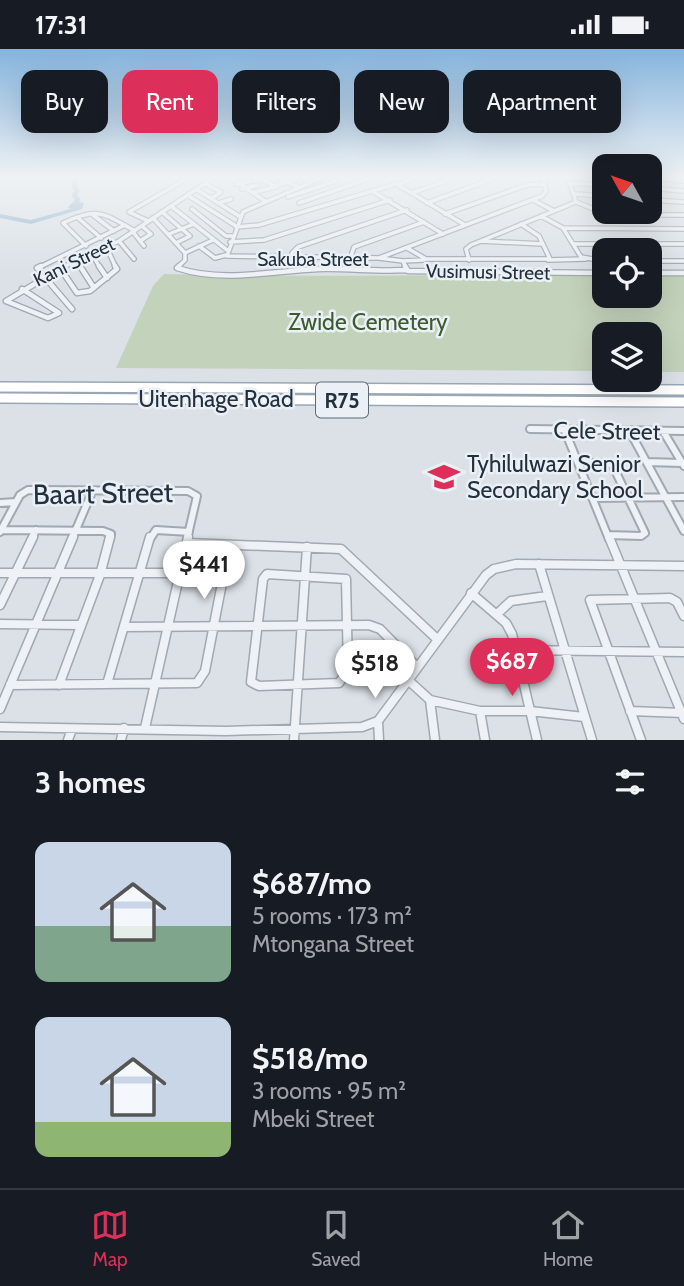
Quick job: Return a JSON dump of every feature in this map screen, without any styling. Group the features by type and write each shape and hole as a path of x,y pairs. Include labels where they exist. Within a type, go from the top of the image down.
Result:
{"main road":[{"name":"Uitenhage Road","path":"0,387 684,390"},
{"name":"Uitenhage Road","path":"0,398 684,402"}],"street":[{"path":"132,210 129,212 150,220 178,242 186,253 186,260 177,268 179,270 210,273 299,273 317,269 406,270"},
{"name":"Kani Street","path":"22,289 59,313 48,318 6,301 22,289 45,275 107,248 165,210"},
{"path":"177,210 227,252 218,258 210,273"},
{"path":"181,213 189,210"},
{"path":"194,210 232,236"},
{"path":"211,210 236,227 259,225 307,210"},
{"path":"229,210 239,216 249,210"},
{"path":"230,242 264,240 358,210"},
{"path":"292,259 292,253 298,247 406,210"},
{"path":"407,210 443,234"},
{"path":"439,210 465,225"},
{"path":"445,214 456,210"},
{"name":"Sakuba Street","path":"239,216 227,252 232,258 351,259 379,258 505,210"},
{"path":"597,210 609,215 684,215"},
{"path":"469,260 466,249 554,211"},
{"path":"162,212 190,237 178,242"},
{"path":"169,234 217,214"},
{"path":"93,215 114,231"},
{"path":"86,246 62,224 76,217 113,216 123,226 134,231 144,246"},
{"path":"541,216 563,228 684,229"},
{"path":"76,217 101,238"},
{"path":"351,259 354,247 424,222"},
{"path":"522,224 536,233 550,257 548,260"},
{"path":"72,309 38,267 123,226"},
{"path":"140,241 151,235 142,226"},
{"path":"563,228 587,260"},
{"path":"186,253 213,240"},
{"path":"119,241 134,259"},
{"path":"481,241 543,244"},
{"path":"573,244 684,244"},
{"path":"199,246 218,258"},
{"path":"60,268 80,295 94,288 117,267 107,248"},
{"path":"407,248 426,259"},
{"path":"92,254 107,278"},
{"name":"Vusimusi Street","path":"379,258 403,261 406,270 592,273"},
{"path":"317,269 318,259"},
{"path":"403,261 592,260"},
{"path":"77,261 94,288"},
{"path":"662,261 684,261"},
{"path":"662,273 684,273"},
{"name":"Cele Street","path":"530,429 684,432"},
{"path":"629,430 684,531"},
{"path":"565,431 683,715 630,711"},
{"path":"663,431 683,464"},
{"path":"578,462 611,463 645,534 608,535"},
{"path":"647,462 683,464"},
{"name":"Baart Street","path":"1,531 20,495 28,490 191,492 198,500 145,728"},
{"path":"0,709 92,492"},
{"path":"592,498 684,497"},
{"name":"Baart Street","path":"0,503 16,502"},
{"path":"0,605 36,530"},
{"path":"1,531 75,530 111,534 100,575 59,685"},
{"name":"Baart Street","path":"107,684 153,532 189,532"},
{"path":"187,543 335,547 347,552 437,639"},
{"path":"295,740 307,547"},
{"path":"539,564 563,651 592,740"},
{"path":"379,740 378,721 471,593 494,569 539,564 684,566"},
{"path":"0,573 181,573 222,579 201,680 192,684 10,685"},
{"path":"269,574 346,579 348,670 343,680 334,684 259,686 251,682 257,625 264,577 269,574"},
{"path":"471,593 506,623 516,650 537,740"},
{"path":"497,614 511,601 547,596"},
{"path":"641,740 590,600 673,599 684,616"},
{"path":"0,624 80,625"},
{"path":"125,627 348,625 380,629 418,667"},
{"path":"516,650 684,652"},
{"path":"408,680 430,700 480,711 530,711 584,717"},
{"path":"430,700 435,740"},
{"path":"480,711 485,740"},
{"path":"0,727 145,728 226,735 296,728 346,729 378,721"},
{"path":"121,740 124,728"},
{"path":"68,740 72,729"}],"green space":[{"name":"Zwide Cemetery","path":"164,274 592,275 592,308 662,308 662,275 684,276 684,372 662,372 662,322 592,322 592,371 116,368 153,286"}],"waterway":[{"path":"0,216 31,222 72,210"}],"place":[{"name":"Tyhilulwazi Senior Secondary School","path":"444,477"}]}
